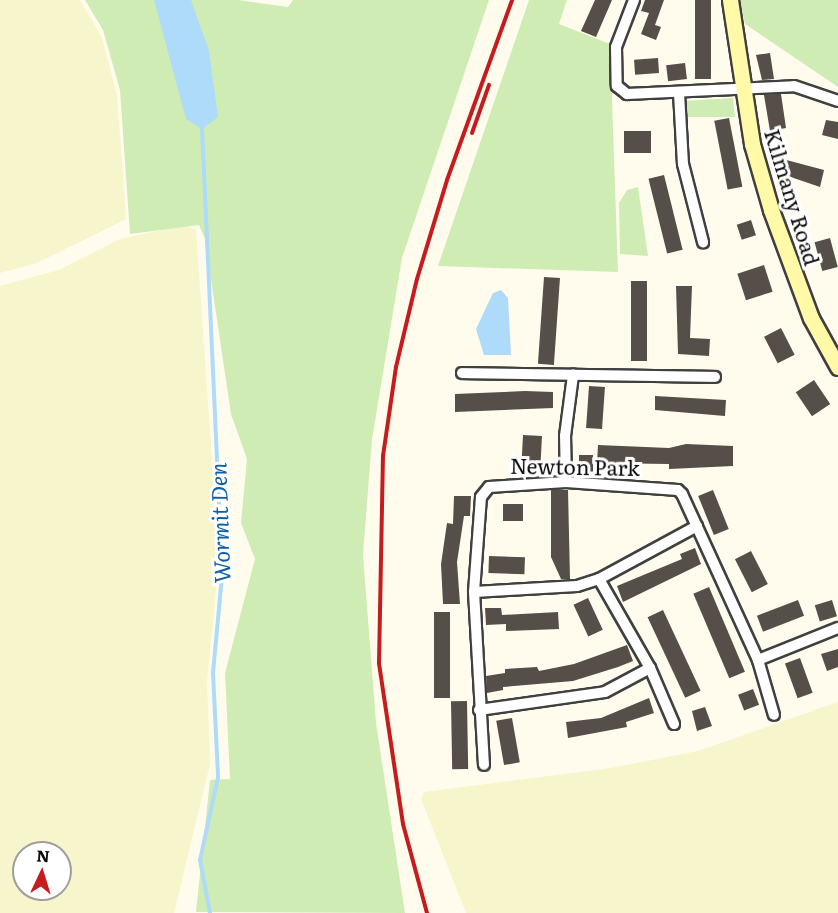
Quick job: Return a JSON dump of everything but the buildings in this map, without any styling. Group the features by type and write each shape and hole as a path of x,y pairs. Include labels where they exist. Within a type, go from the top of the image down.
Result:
{"main road":[{"name":"Kilmany Road","path":"730,0 755,154 781,242 811,318 838,367"}],"street":[{"path":"634,0 616,47 617,86 627,94 679,93 746,96 794,86 838,101"},
{"path":"679,93 684,164 703,242"},
{"path":"462,373 715,378"},
{"path":"566,482 565,436 573,375"},
{"name":"Newton Park","path":"474,592 481,497 485,490 496,484 566,482 673,488 682,494 697,526"},
{"path":"484,765 479,710 474,592 562,590 599,579 697,526 758,660 774,715"},
{"path":"599,579 650,668 674,724"},
{"path":"758,660 838,628"},
{"path":"479,710 605,692 650,668"}],"shaded area":[{"path":"0,0 80,0 102,38 117,95 126,219 37,263 0,273"},
{"path":"185,225 196,230 219,560 207,681 210,764 174,913 0,913 0,286 59,270 120,239"},
{"path":"838,702 838,913 466,913 421,799 424,792 611,768 698,751"}],"green space":[{"path":"85,0 238,0 288,7 293,0 489,0 402,258 372,439 363,555 376,723 405,913 196,912 210,780 230,779 225,673 255,559 241,523 247,459 231,414 205,239 199,225 130,234 120,90 103,30"},
{"path":"529,0 567,0 559,24 610,44 618,272 438,266"},
{"path":"740,0 838,0 838,87 745,24"},
{"path":"733,98 735,117 684,117 683,101"},
{"path":"638,187 648,256 620,254 619,203 627,190"}],"water":[{"path":"154,0 191,0 209,51 218,117 202,129 186,119"},
{"path":"501,290 508,298 511,355 484,355 476,329 493,293"}],"waterway":[{"name":"Wormit Den","path":"202,129 222,576 213,673 218,777 200,860 210,913"}],"railway":[{"path":"427,913 403,824 379,663 383,456 396,367 417,279 447,180 512,0"},
{"path":"472,133 489,85"}]}
